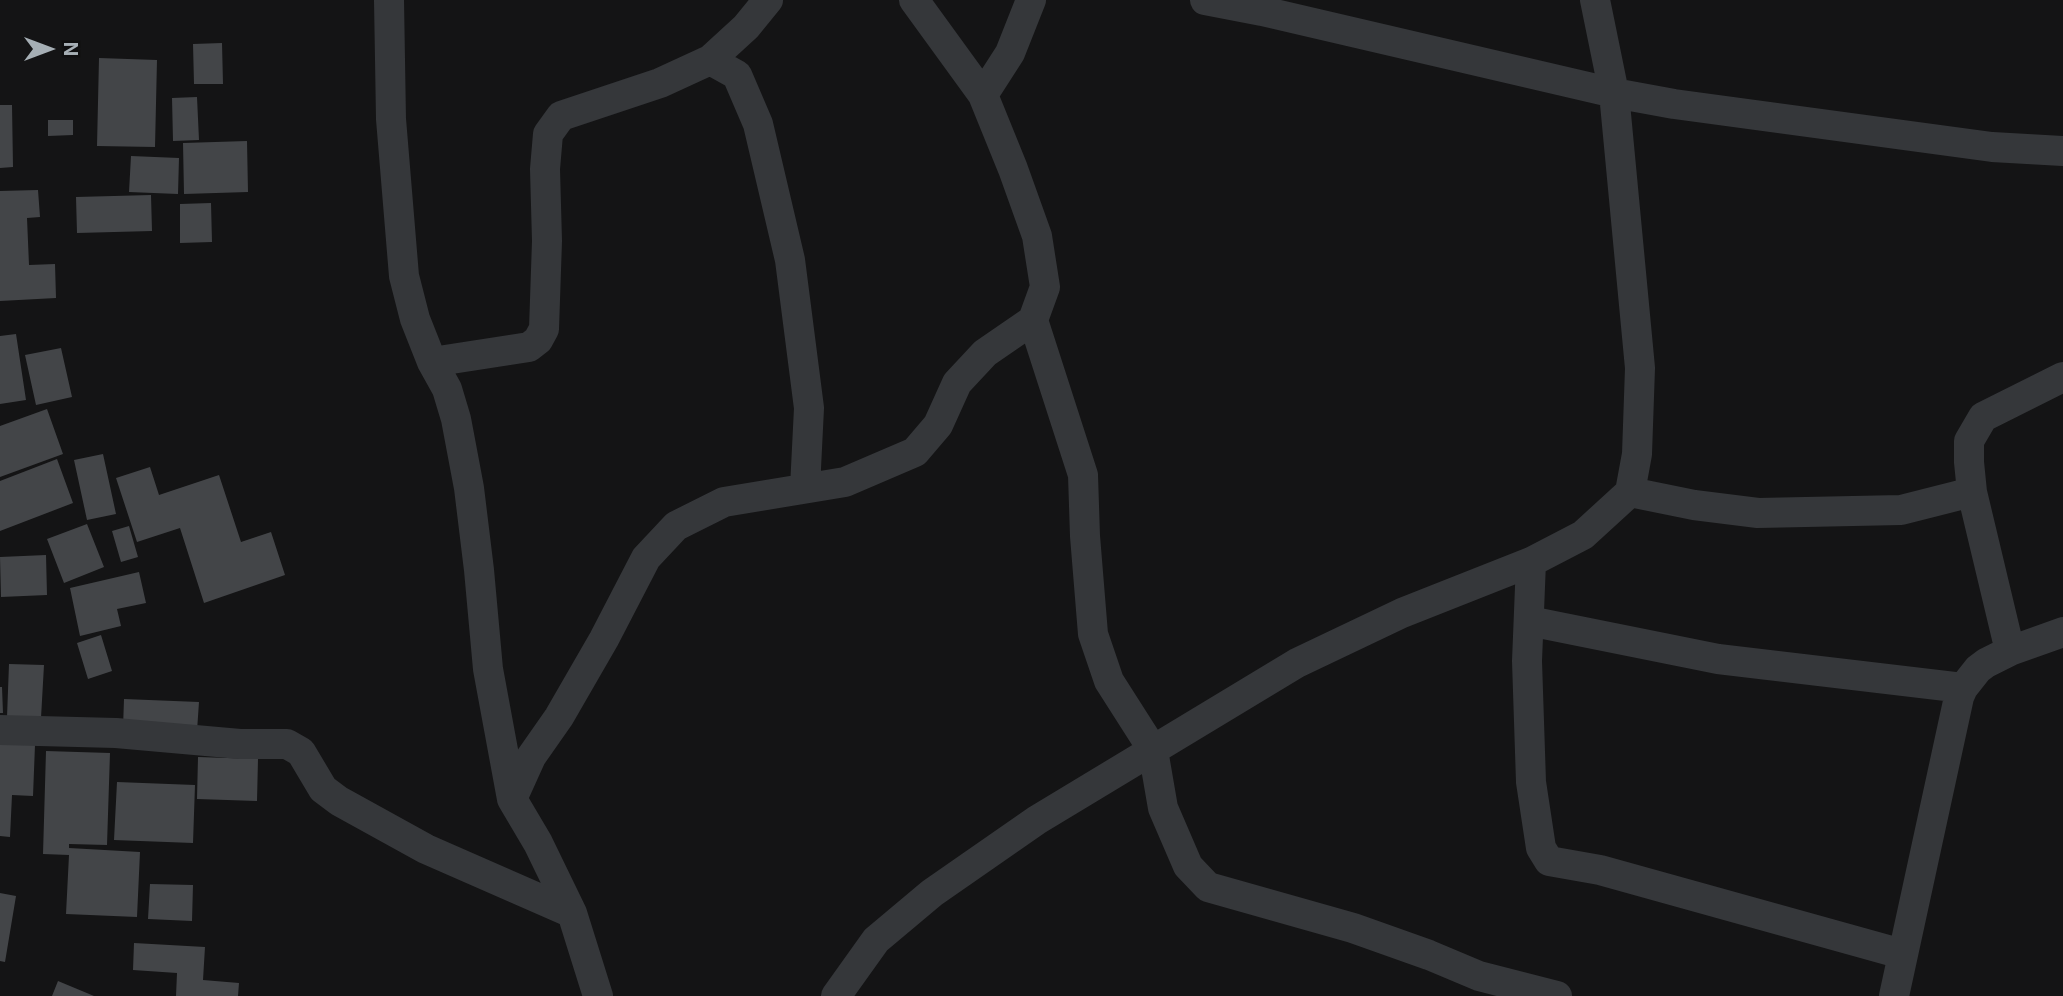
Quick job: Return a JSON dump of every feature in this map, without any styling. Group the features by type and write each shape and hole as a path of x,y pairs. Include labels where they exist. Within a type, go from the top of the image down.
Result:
{"street":[{"path":"389,0 391,119 404,276 415,319 432,362 447,389 456,419 480,570 488,669 512,799 538,843 572,913 598,996"},
{"path":"432,362 529,346 538,340 544,330 547,240 545,169 548,134 561,116 660,83 710,60 746,27 768,0"},
{"path":"512,799 531,757 559,717 646,558 677,526 724,502 845,482 915,452 938,425 957,383 985,353 1033,320 1045,286 1037,236 983,95 914,0"},
{"path":"983,95 1010,53 1031,0"},
{"path":"1205,0 1272,6 1614,93 1674,104 1992,147 2063,152"},
{"path":"836,996 876,940 932,893 1037,820 1297,663 1402,613 1531,562 1583,535 1630,492 1637,454 1640,368 1614,93 1595,0"},
{"path":"710,60 737,75 758,124 790,260 809,408 805,488"},
{"path":"1033,320 1083,475 1093,634 1109,681 1153,750 1163,808 1188,866 1209,887 1353,928 1479,976 1557,996"},
{"path":"2010,651 1972,492 1969,441 1983,417 2063,377"},
{"path":"1630,492 1695,505 1758,513 1901,510 1972,492"},
{"path":"1531,562 1527,661 1531,782 1541,848 1549,861 1600,870 1902,954"},
{"path":"1528,621 1718,659 1963,688"},
{"path":"1894,996 1963,688 1978,669 2010,651 2063,632"},
{"path":"0,730 116,733 240,744 287,744 301,752 323,789 339,801 426,849 572,913"}],"building":[{"path":"222,43 223,84 194,84 193,44"},
{"path":"99,58 157,60 155,147 97,146"},
{"path":"197,97 199,140 173,141 172,98"},
{"path":"0,105 12,105 13,167 0,168"},
{"path":"48,120 73,120 73,135 48,136"},
{"path":"247,141 248,192 184,194 183,143"},
{"path":"131,156 179,158 178,194 129,192"},
{"path":"38,190 40,217 27,218 29,265 55,264 56,298 0,301 0,191"},
{"path":"151,195 152,231 77,233 76,197"},
{"path":"211,203 212,242 180,243 180,204"},
{"path":"16,334 26,400 0,404 0,336"},
{"path":"61,348 72,397 36,405 25,355"},
{"path":"47,409 63,454 0,477 0,426"},
{"path":"103,454 116,514 87,520 74,460"},
{"path":"57,459 73,503 0,531 0,481"},
{"path":"150,467 159,495 219,475 241,542 271,532 285,575 204,603 180,528 137,542 116,478"},
{"path":"87,524 104,567 64,583 47,539"},
{"path":"129,526 138,557 121,562 112,531"},
{"path":"46,555 47,595 1,597 0,557"},
{"path":"139,572 146,603 117,609 121,626 80,636 70,588"},
{"path":"101,635 112,671 88,679 77,643"},
{"path":"9,664 44,665 41,718 7,717"},
{"path":"2,687 3,713 0,713"},
{"path":"124,699 199,702 197,731 123,728"},
{"path":"0,743 35,745 33,796 12,795 10,837 0,836"},
{"path":"46,751 110,753 107,845 69,844 69,848 140,852 137,917 66,914 69,855 43,854"},
{"path":"198,757 258,759 257,801 197,799"},
{"path":"117,782 195,785 193,843 114,840"},
{"path":"150,884 193,885 192,921 148,919"},
{"path":"0,893 16,896 5,962 0,961"},
{"path":"134,943 205,947 203,980 239,983 238,996 176,996 177,973 133,970"},
{"path":"58,981 94,996 52,996"}]}
